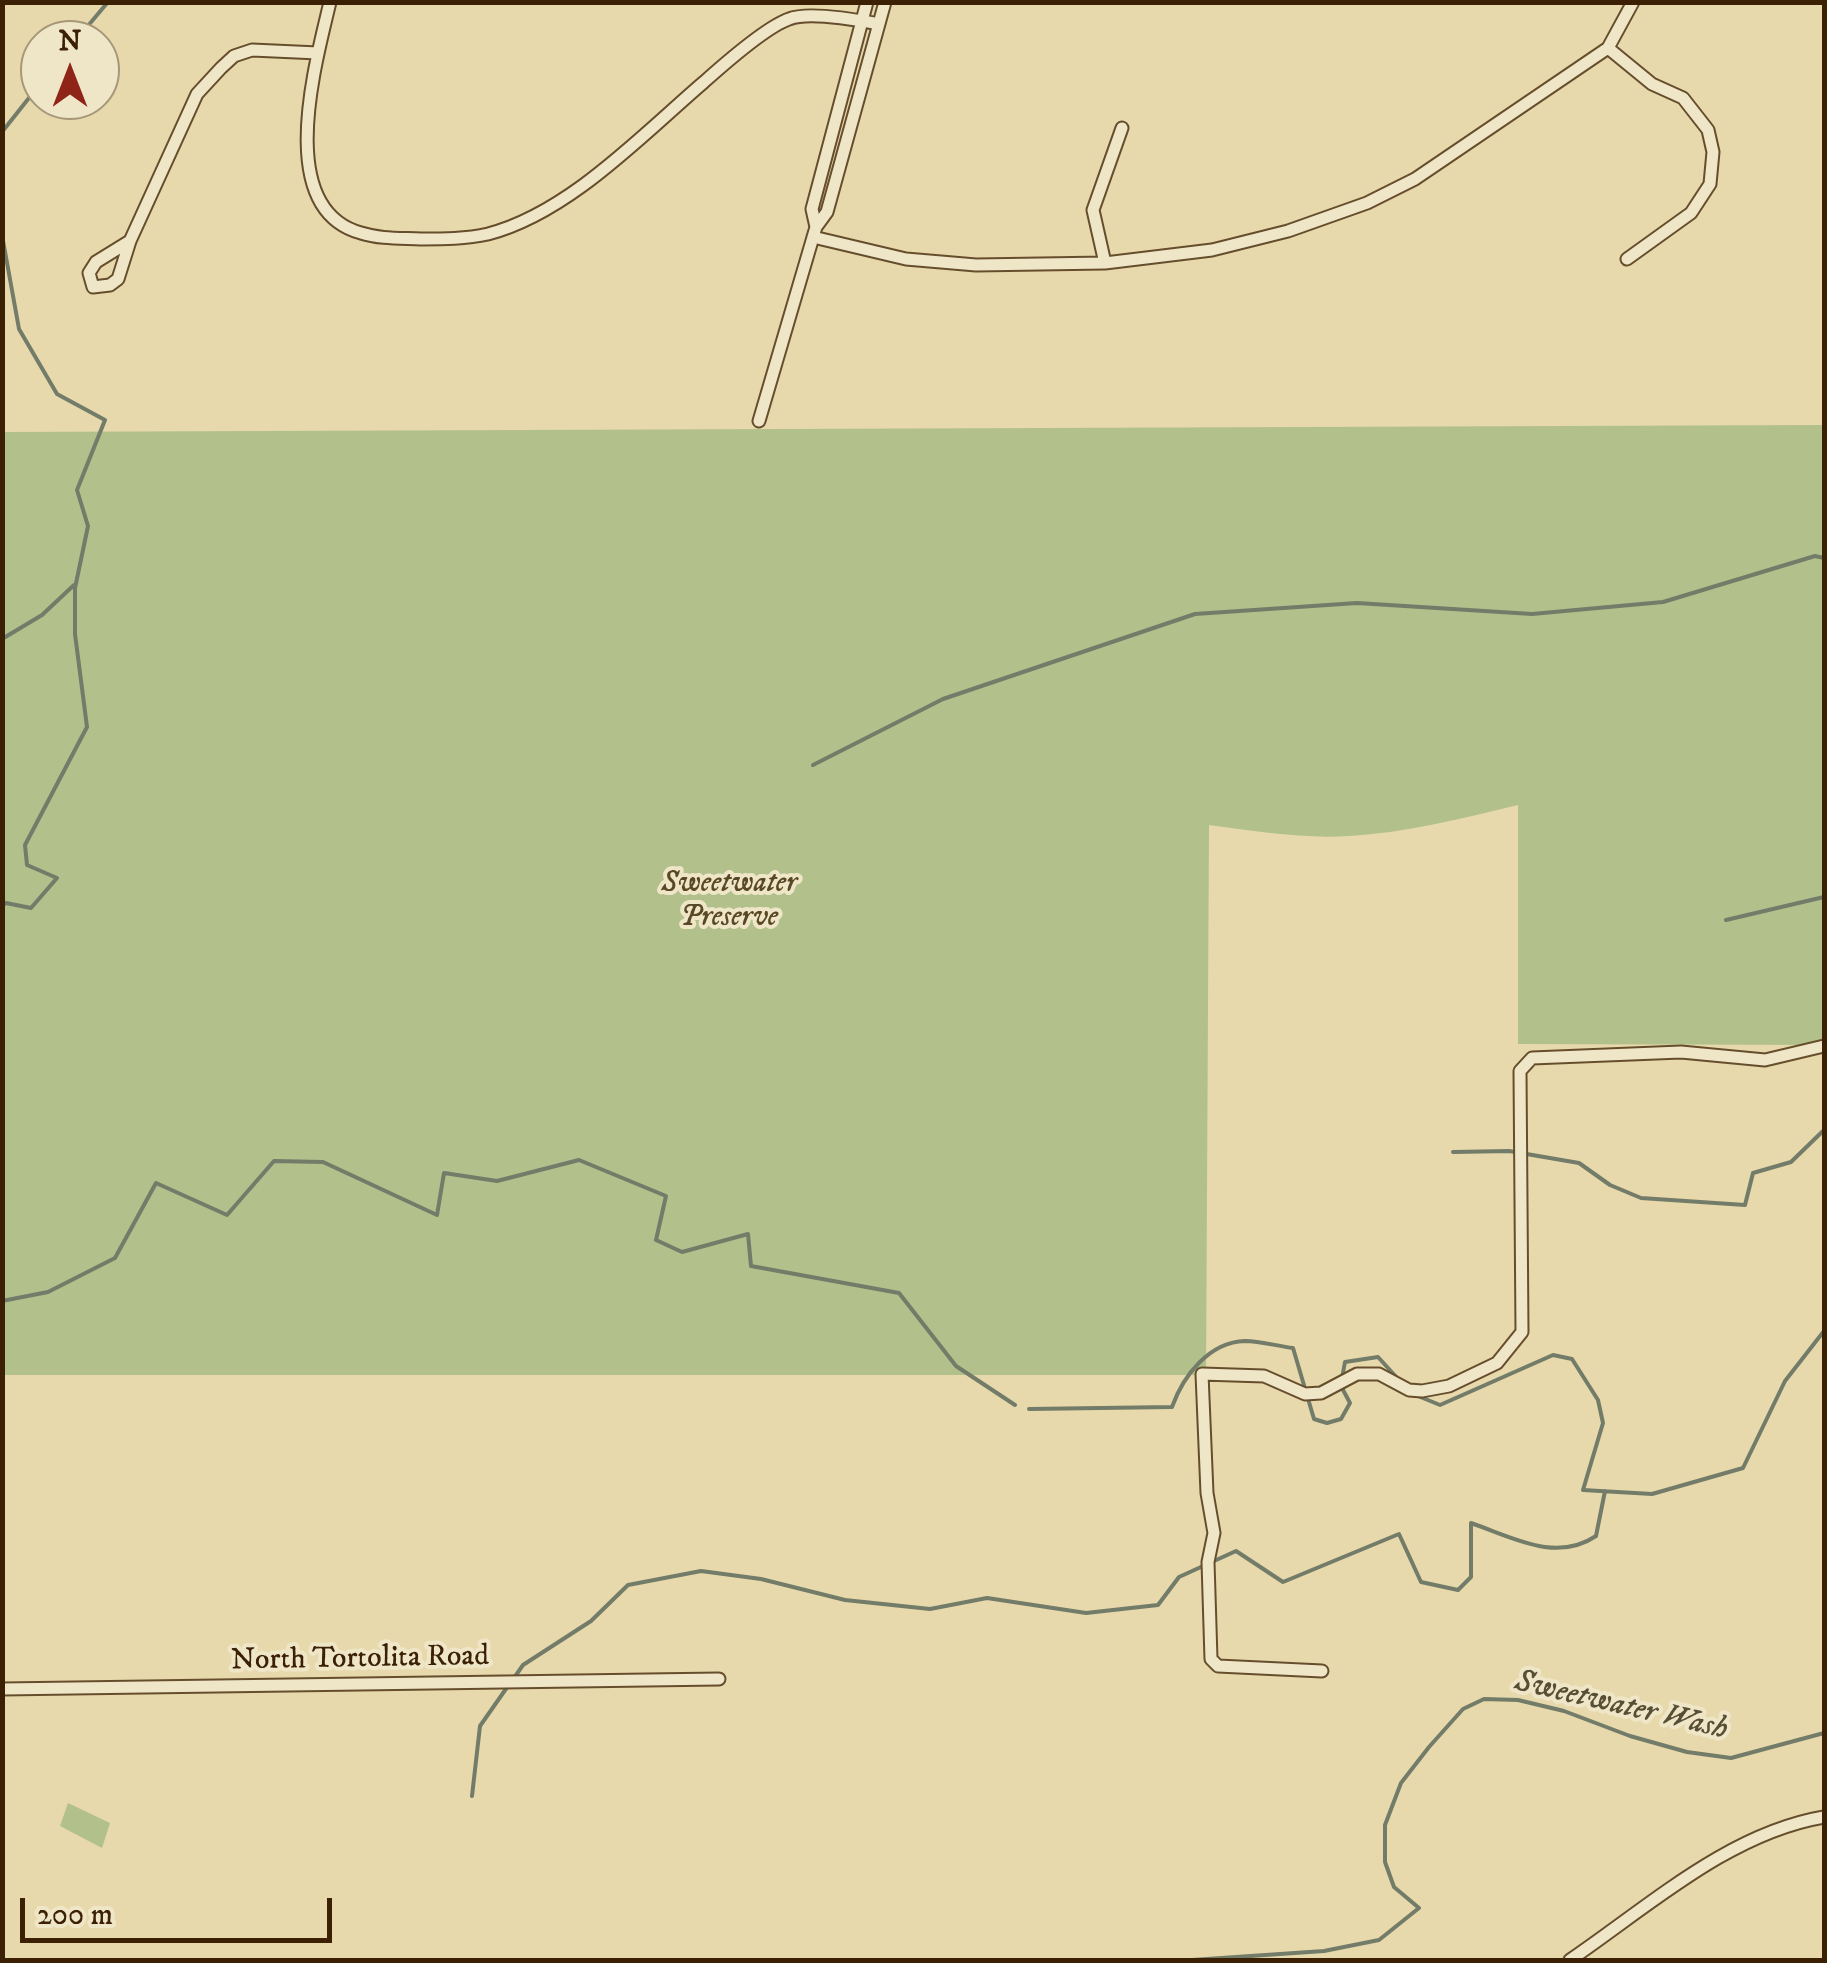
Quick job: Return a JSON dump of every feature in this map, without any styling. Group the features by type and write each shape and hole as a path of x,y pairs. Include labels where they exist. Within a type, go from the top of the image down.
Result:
{"street":[{"path":"330,2 318,54 307,150 312,186 321,207 342,228 376,238 457,239 488,234 522,222 558,202 719,69 784,21 802,16 879,24"},
{"path":"815,232 812,210 867,2"},
{"path":"759,421 815,232 827,212 885,2"},
{"path":"815,232 906,259 976,265 1105,263 1212,250 1288,231 1368,203 1415,179 1608,48 1633,2"},
{"path":"1608,48 1652,84 1682,98 1708,130 1713,152 1710,184 1692,213 1627,260"},
{"path":"130,241 197,94 221,68 234,56 252,50 318,54"},
{"path":"1105,263 1093,210 1122,128"},
{"path":"1322,1671 1218,1666 1211,1659 1208,1562 1214,1533 1207,1494 1202,1374 1264,1376 1305,1394 1321,1393 1357,1374 1379,1374 1409,1390 1422,1391 1449,1386 1498,1363 1522,1332 1520,1071 1532,1058 1681,1052 1765,1060 1824,1046"},
{"name":"North Tortolita Road","path":"2,1688 719,1680"},
{"path":"1570,1960 1739,1844 1800,1821 1824,1817"}],"green space":[{"name":"Sweetwater Preserve","path":"1824,425 1824,1045 1518,1044 1518,805 1413,828 1349,836 1297,835 1209,825 1206,1375 3,1375 2,432"},
{"path":"68,1803 110,1823 102,1848 60,1826"}],"waterway":[{"path":"93,20 108,2"},
{"path":"2,132 20,109"},
{"path":"2,235 19,329 57,394 105,420 77,490 88,526 75,588 75,634 87,727 25,845 27,865 57,878 31,908 6,903 2,906"},
{"path":"813,765 943,699 1195,614 1357,603 1532,614 1663,602 1815,556 1824,558"},
{"path":"2,639 42,615 74,585"},
{"path":"1726,920 1824,897"},
{"path":"1453,1152 1509,1151 1579,1163 1610,1185 1641,1198 1745,1205 1753,1173 1791,1162 1824,1130"},
{"path":"2,1301 48,1292 115,1258 156,1183 227,1215 274,1161 323,1162 437,1215 444,1173 497,1181 579,1160 666,1196 656,1240 682,1252 748,1234 751,1266 899,1293 956,1366 1015,1405"},
{"path":"1418,1396 1440,1405 1553,1355 1572,1359 1598,1400 1603,1423 1583,1490 1652,1494 1743,1468 1785,1381 1824,1331"},
{"path":"1029,1409 1172,1407 1199,1363 1220,1347 1245,1341 1293,1348 1314,1419 1327,1423 1341,1419 1350,1403 1342,1388"},
{"path":"1342,1378 1345,1362 1378,1357 1399,1380"},
{"path":"514,1678 523,1665 591,1621 628,1585 701,1571 761,1579 845,1600 930,1609 987,1598 1086,1613 1158,1605 1179,1577 1236,1551 1283,1582 1399,1534 1421,1582 1458,1590 1471,1577 1471,1523 1534,1545 1581,1544 1596,1536 1605,1491"},
{"path":"472,1796 480,1726 508,1686"},
{"name":"Sweetwater Wash","path":"1192,1960 1324,1951 1379,1940 1419,1908 1394,1887 1385,1862 1385,1825 1401,1783 1429,1747 1463,1709 1484,1699 1518,1700 1564,1711 1687,1752 1731,1758 1824,1733"}]}
